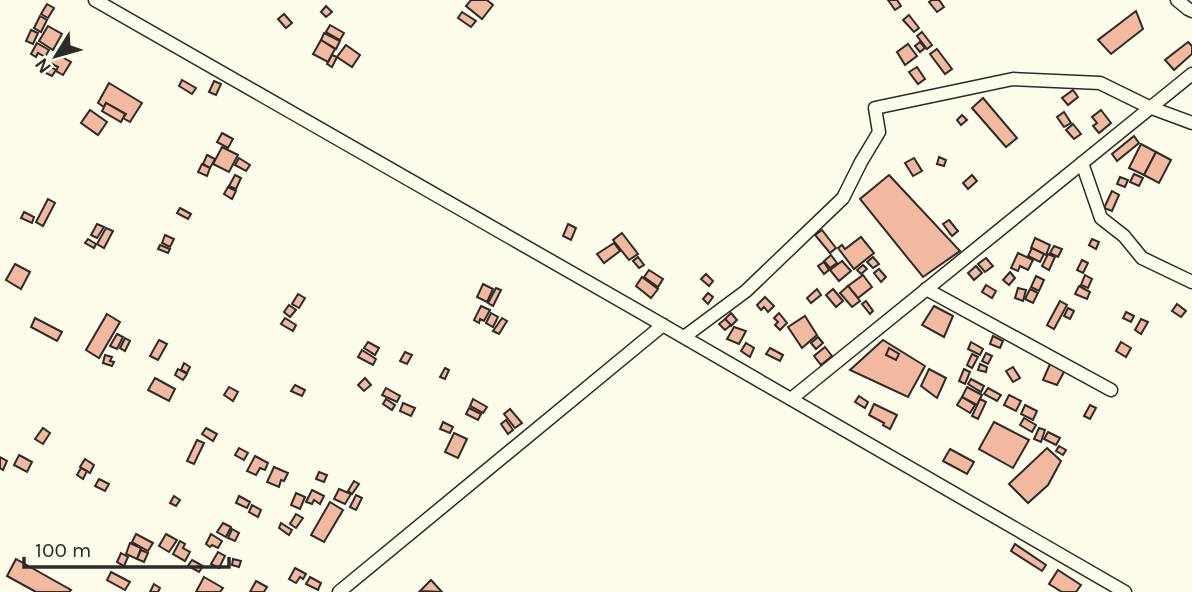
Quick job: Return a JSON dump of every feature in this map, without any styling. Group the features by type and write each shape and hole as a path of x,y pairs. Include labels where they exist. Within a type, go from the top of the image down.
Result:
{"street":[{"path":"95,0 1125,592"},
{"path":"1177,0 1192,11"},
{"path":"791,399 1192,74"},
{"path":"684,337 746,290 843,198 878,132 875,108 1013,79 1100,83 1149,107 1192,123"},
{"path":"1082,163 1101,218 1124,236 1142,258 1192,282"},
{"path":"926,289 1111,390"},
{"path":"339,592 663,325"}],"building":[{"path":"471,0 487,0 493,5 482,19 466,6"},
{"path":"888,0 897,0 901,6 895,10"},
{"path":"939,0 944,7 937,12 929,2"},
{"path":"47,4 54,8 48,18 41,14"},
{"path":"326,6 332,12 326,17 321,12"},
{"path":"1136,11 1143,29 1111,54 1098,40"},
{"path":"462,12 476,21 471,27 458,18"},
{"path":"284,14 292,23 286,28 278,19"},
{"path":"909,15 919,28 914,32 903,20"},
{"path":"40,16 47,20 41,32 34,28"},
{"path":"330,25 344,33 340,40 326,32"},
{"path":"48,26 62,34 53,50 39,41"},
{"path":"31,30 38,33 33,44 26,41"},
{"path":"922,32 932,45 927,49 917,36"},
{"path":"324,33 340,41 336,49 321,40"},
{"path":"321,40 335,49 328,62 313,54"},
{"path":"920,42 925,48 920,52 915,46"},
{"path":"1188,42 1192,46 1192,54 1174,70 1165,60"},
{"path":"37,43 49,50 45,57 38,53 36,57 31,54"},
{"path":"908,44 917,56 905,65 897,52"},
{"path":"346,45 360,55 352,67 337,57"},
{"path":"937,49 952,69 945,74 930,54"},
{"path":"55,53 71,62 63,75 56,71 58,67 50,63"},
{"path":"332,55 337,57 332,67 327,64"},
{"path":"48,65 56,70 52,76 44,72"},
{"path":"917,67 925,79 918,84 909,72"},
{"path":"182,80 196,88 192,94 179,86"},
{"path":"214,81 221,84 216,95 209,92"},
{"path":"109,83 142,103 130,122 123,118 126,114 106,103 104,107 98,103"},
{"path":"1073,90 1078,97 1068,105 1062,98"},
{"path":"983,98 1017,138 1006,147 972,108"},
{"path":"106,103 125,114 121,122 102,111"},
{"path":"90,110 107,122 98,135 81,123"},
{"path":"1101,110 1111,123 1099,133 1093,126 1097,123 1092,117"},
{"path":"1064,112 1071,123 1064,127 1057,117"},
{"path":"962,115 967,120 961,125 957,120"},
{"path":"1073,124 1081,134 1074,139 1066,130"},
{"path":"222,133 233,139 228,148 217,142"},
{"path":"1134,136 1139,143 1117,161 1112,154"},
{"path":"1141,144 1156,152 1144,175 1129,168"},
{"path":"222,147 238,155 229,172 213,164"},
{"path":"1156,152 1171,160 1159,183 1144,175"},
{"path":"207,155 215,159 210,168 203,164"},
{"path":"939,157 946,160 944,166 937,164"},
{"path":"239,158 250,165 246,171 235,165"},
{"path":"914,158 922,171 913,176 905,163"},
{"path":"202,164 210,168 207,176 198,172"},
{"path":"1134,174 1143,178 1139,186 1130,182"},
{"path":"235,175 241,178 236,189 229,186"},
{"path":"889,175 960,251 923,277 860,199"},
{"path":"972,175 977,181 968,189 963,183"},
{"path":"1120,177 1128,180 1125,187 1117,184"},
{"path":"228,187 236,191 232,199 224,194"},
{"path":"1112,191 1119,195 1112,211 1104,208"},
{"path":"48,199 55,203 43,226 36,222"},
{"path":"180,208 191,214 188,219 177,213"},
{"path":"24,212 34,217 32,223 21,218"},
{"path":"949,220 958,231 952,236 943,224"},
{"path":"97,224 104,227 97,238 91,235"},
{"path":"568,224 576,228 571,240 563,236"},
{"path":"106,228 113,231 104,248 97,244"},
{"path":"822,230 836,248 830,253 815,235"},
{"path":"622,233 638,254 629,260 613,240"},
{"path":"165,235 174,239 170,247 162,243"},
{"path":"861,237 874,253 854,269 838,248 842,245 845,249"},
{"path":"1035,238 1050,245 1046,255 1031,248"},
{"path":"88,239 96,244 94,248 85,243"},
{"path":"1092,239 1099,242 1096,249 1089,245"},
{"path":"614,243 620,251 604,263 597,254"},
{"path":"160,245 170,249 168,253 158,249"},
{"path":"1054,246 1062,249 1058,257 1050,253"},
{"path":"1032,248 1044,254 1040,262 1028,256"},
{"path":"1018,253 1033,260 1028,270 1020,266 1018,271 1011,268"},
{"path":"1048,254 1055,257 1049,270 1042,266"},
{"path":"831,255 837,263 830,268 824,261"},
{"path":"638,257 644,265 639,268 633,261"},
{"path":"873,257 879,264 873,268 867,262"},
{"path":"986,258 993,266 985,272 978,264"},
{"path":"1082,260 1088,263 1083,273 1077,270"},
{"path":"842,261 851,271 839,281 830,270"},
{"path":"824,262 829,270 824,274 818,266"},
{"path":"15,264 30,272 21,289 6,280"},
{"path":"863,265 867,269 861,274 857,270"},
{"path":"976,266 982,273 974,280 968,273"},
{"path":"879,269 886,277 881,282 874,273"},
{"path":"649,270 663,279 658,287 644,277"},
{"path":"1010,272 1015,278 1009,285 1003,280"},
{"path":"706,274 713,281 709,286 701,279"},
{"path":"863,275 872,287 858,298 848,286"},
{"path":"1085,275 1092,279 1088,288 1081,285"},
{"path":"1036,276 1044,280 1039,291 1031,287"},
{"path":"642,277 658,289 651,298 636,286"},
{"path":"483,284 493,289 487,302 477,297"},
{"path":"986,285 996,291 992,298 982,292"},
{"path":"848,286 860,301 852,307 840,293"},
{"path":"1079,286 1090,292 1087,299 1075,294"},
{"path":"496,288 501,290 493,306 488,303"},
{"path":"1018,288 1026,290 1023,301 1015,298"},
{"path":"817,289 821,295 811,303 807,298"},
{"path":"833,289 843,301 836,307 826,295"},
{"path":"1030,289 1038,293 1033,303 1025,299"},
{"path":"708,293 713,297 708,304 703,299"},
{"path":"298,294 305,298 299,308 292,304"},
{"path":"765,297 774,306 768,312 757,305"},
{"path":"866,301 873,311 870,314 862,304"},
{"path":"1060,301 1067,305 1054,329 1047,325"},
{"path":"1177,304 1186,311 1181,317 1172,311"},
{"path":"289,305 296,310 290,317 284,312"},
{"path":"481,306 490,310 484,321 480,319 479,323 474,320"},
{"path":"934,306 953,316 944,337 922,325"},
{"path":"1068,308 1074,311 1070,319 1064,316"},
{"path":"1126,312 1134,316 1131,322 1123,318"},
{"path":"491,313 498,317 493,327 486,323"},
{"path":"731,313 737,320 731,326 725,319"},
{"path":"779,313 787,323 780,330 775,325 778,322 774,318"},
{"path":"107,314 120,322 99,358 86,350"},
{"path":"805,316 817,335 802,348 788,327"},
{"path":"35,318 62,332 57,341 31,327"},
{"path":"285,318 296,325 293,331 281,324"},
{"path":"502,318 507,321 499,334 493,331"},
{"path":"725,319 731,325 725,330 719,324"},
{"path":"1141,319 1148,322 1141,334 1135,330"},
{"path":"734,327 746,331 739,344 727,339"},
{"path":"117,334 123,337 117,349 110,346"},
{"path":"993,336 1003,341 1000,348 990,344"},
{"path":"818,337 823,343 816,349 811,343"},
{"path":"125,338 130,341 125,351 120,348"},
{"path":"159,340 167,344 158,360 150,356"},
{"path":"883,340 925,366 908,397 850,370"},
{"path":"368,342 379,348 375,355 364,348"},
{"path":"971,342 983,349 980,355 968,349"},
{"path":"1121,342 1131,348 1126,357 1116,351"},
{"path":"746,343 754,348 750,357 741,351"},
{"path":"825,347 832,356 821,365 814,356"},
{"path":"770,348 783,355 780,361 766,354"},
{"path":"889,348 899,354 896,360 886,355"},
{"path":"362,350 376,359 373,365 358,357"},
{"path":"405,352 412,355 407,364 400,361"},
{"path":"986,353 992,356 988,364 982,361"},
{"path":"972,354 978,357 972,368 967,365"},
{"path":"105,355 112,357 112,366 103,363"},
{"path":"184,363 190,367 187,373 181,370"},
{"path":"980,364 987,367 986,372 978,370"},
{"path":"1050,364 1065,370 1057,385 1043,380"},
{"path":"1013,367 1020,378 1013,382 1006,371"},
{"path":"445,368 449,370 445,379 440,377"},
{"path":"178,369 187,374 183,380 175,375"},
{"path":"929,369 946,378 937,398 921,386"},
{"path":"964,369 970,372 965,384 959,381"},
{"path":"155,378 175,389 169,401 148,390"},
{"path":"365,378 371,385 364,391 358,385"},
{"path":"971,379 984,386 981,392 968,384"},
{"path":"295,385 305,390 302,396 291,391"},
{"path":"229,387 238,392 233,401 224,395"},
{"path":"967,387 982,395 977,405 962,397"},
{"path":"386,388 400,396 397,402 382,395"},
{"path":"988,388 1001,395 997,401 984,394"},
{"path":"1009,395 1021,401 1016,411 1004,405"},
{"path":"859,396 868,402 865,408 855,402"},
{"path":"962,397 975,405 970,413 957,405"},
{"path":"386,399 395,405 392,410 383,404"},
{"path":"473,399 487,407 483,413 470,406"},
{"path":"980,399 986,402 978,419 972,416"},
{"path":"403,403 415,408 411,416 400,411"},
{"path":"874,404 897,415 890,429 869,415"},
{"path":"1025,405 1037,411 1033,420 1021,414"},
{"path":"1090,405 1096,408 1090,419 1084,416"},
{"path":"469,408 481,414 478,420 466,414"},
{"path":"510,409 522,423 515,428 504,414"},
{"path":"1024,418 1036,425 1032,432 1020,425"},
{"path":"506,420 513,430 508,434 501,424"},
{"path":"443,422 453,427 450,433 440,429"},
{"path":"994,422 1029,440 1013,468 979,449"},
{"path":"43,428 50,433 43,444 35,439"},
{"path":"206,428 217,434 213,441 202,434"},
{"path":"1039,428 1045,430 1041,442 1034,439"},
{"path":"1048,432 1060,438 1056,445 1044,439"},
{"path":"454,433 467,439 458,458 445,452"},
{"path":"197,440 204,443 194,464 187,461"},
{"path":"1059,446 1066,450 1063,455 1056,451"},
{"path":"239,448 248,453 244,460 235,455"},
{"path":"1047,448 1061,461 1048,485 1028,503 1009,484"},
{"path":"950,449 974,462 967,474 943,461"},
{"path":"19,455 32,462 27,472 14,465"},
{"path":"255,456 268,463 265,470 260,468 256,475 247,471"},
{"path":"0,457 7,461 3,470 0,468"},
{"path":"85,459 94,465 90,473 80,467"},
{"path":"274,467 288,473 284,481 281,480 279,487 267,482"},
{"path":"81,468 87,471 83,479 77,475"},
{"path":"319,472 327,475 324,482 316,479"},
{"path":"99,479 109,484 105,491 95,486"},
{"path":"354,481 359,484 352,494 348,491"},
{"path":"339,489 351,494 345,504 334,499"},
{"path":"312,490 324,496 320,504 314,500 312,504 306,502"},
{"path":"296,493 305,497 300,509 291,505"},
{"path":"356,495 362,498 356,510 350,507"},
{"path":"174,496 180,500 176,506 170,503"},
{"path":"239,496 250,502 247,508 236,503"},
{"path":"330,502 343,510 324,542 311,535"},
{"path":"252,505 261,510 258,517 249,512"},
{"path":"296,514 303,518 296,528 290,524"},
{"path":"223,523 231,527 226,537 217,532"},
{"path":"281,523 292,530 289,535 279,528"},
{"path":"232,529 239,533 235,541 228,538"},
{"path":"136,534 153,543 148,551 132,542"},
{"path":"166,534 177,540 169,552 159,546"},
{"path":"211,534 222,541 218,548 206,544"},
{"path":"180,541 185,544 183,548 190,552 185,561 173,554"},
{"path":"130,543 141,548 137,559 126,554"},
{"path":"1015,544 1046,565 1042,571 1011,551"},
{"path":"141,550 148,553 144,562 137,559"},
{"path":"218,552 225,556 219,568 211,564"},
{"path":"121,553 128,557 124,566 117,562"},
{"path":"16,559 71,590 36,592 7,576"},
{"path":"233,559 241,561 239,567 232,565"},
{"path":"192,560 203,566 199,572 188,566"},
{"path":"295,568 306,574 296,583 289,579"},
{"path":"1058,570 1081,585 1076,592 1062,592 1049,584"},
{"path":"111,572 130,582 125,590 107,580"},
{"path":"204,577 223,588 220,592 196,592"},
{"path":"310,577 321,583 318,590 306,584"},
{"path":"431,580 442,592 420,591"},
{"path":"256,581 267,587 264,592 250,592"},
{"path":"154,584 160,588 158,592 150,592"}]}
